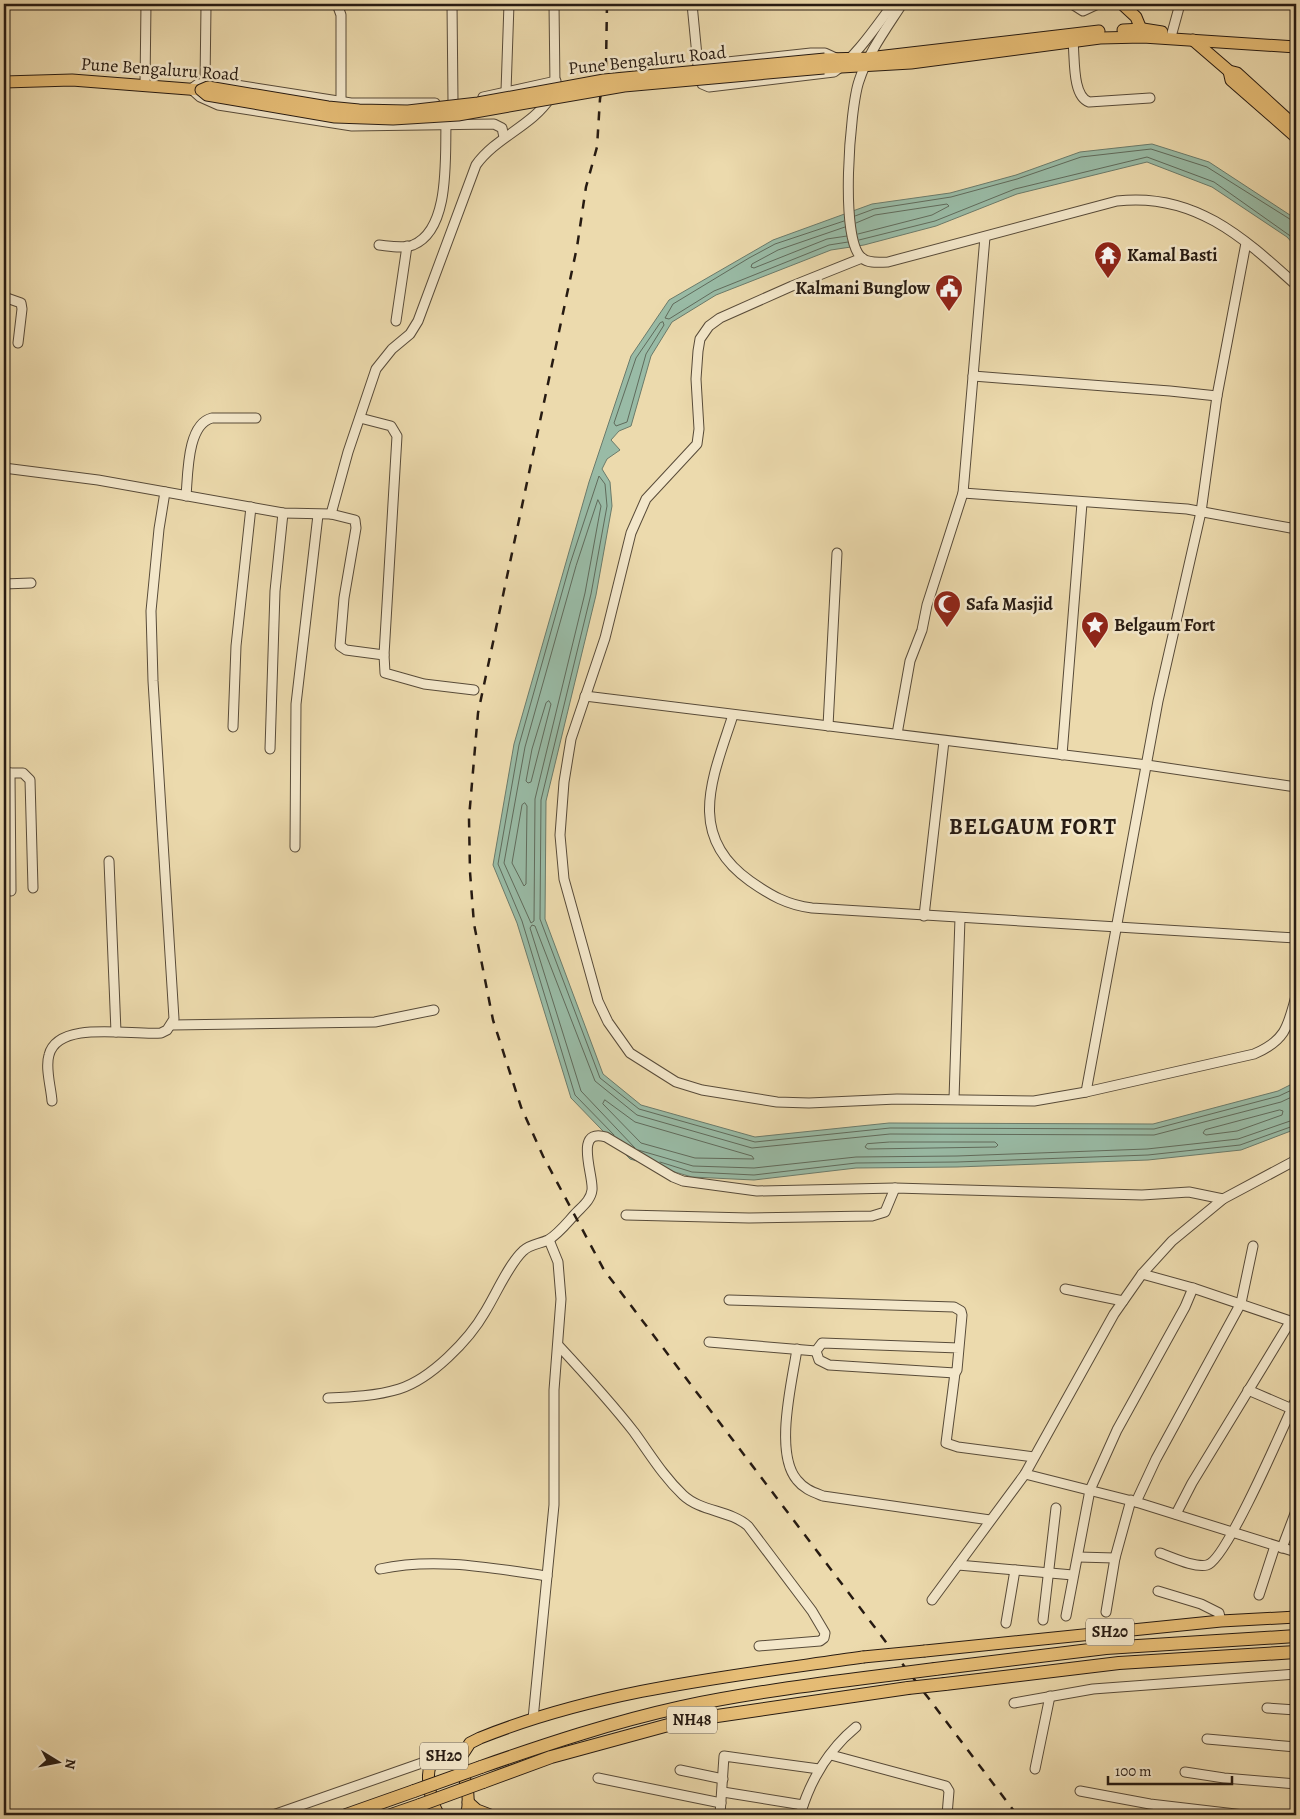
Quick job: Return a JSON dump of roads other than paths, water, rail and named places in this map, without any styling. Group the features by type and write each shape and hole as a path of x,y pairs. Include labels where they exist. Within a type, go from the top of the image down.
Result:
{"highway":[{"name":"NH48","path":"346,1815 481,1767 610,1725 756,1692 1126,1646 1296,1636"},
{"name":"NH48","path":"391,1815 551,1757 683,1721 908,1688 1160,1659 1296,1652"}],"main road":[{"path":"1122,4 1136,17 1143,33"},
{"path":"866,62 1072,33 1172,33 1192,38 1296,41"},
{"path":"866,62 911,63 1143,33 1296,47"},
{"path":"1192,38 1229,71 1236,73 1296,127"},
{"name":"Pune Bengaluru Road","path":"4,82 72,80 208,87 359,110 408,111 478,103 604,80 835,62 866,62"},
{"path":"1229,71 1231,80 1296,137"},
{"name":"SH20","path":"457,1762 470,1743 497,1731 568,1707 661,1686 863,1657 1221,1621 1296,1617"},
{"name":"SH20","path":"439,1815 431,1795 428,1773 430,1765 436,1758 448,1756 457,1762 464,1779 468,1802 466,1815"},
{"path":"468,1802 477,1810 490,1815"}],"street":[{"path":"145,85 146,4"},
{"path":"338,4 341,15 341,102"},
{"path":"452,4 453,101"},
{"path":"506,91 509,4"},
{"path":"331,514 360,418 379,364 392,349 410,334 418,321 476,165 486,152 546,103 554,92 556,81 554,4"},
{"path":"692,4 698,66 702,84 709,87 827,74 835,62 868,37 893,4"},
{"path":"902,4 866,62 858,83 852,116 848,198 851,231 857,251 862,258 873,262 888,262 1117,201 1142,198 1165,202 1205,214 1246,243 1296,285"},
{"path":"1072,4 1083,11 1098,4"},
{"path":"1172,33 1180,4"},
{"path":"206,7 199,87 200,97 218,105 352,126 494,124 502,128 504,137"},
{"path":"1073,42 1077,91 1083,100 1089,102 1150,98"},
{"path":"698,66 825,52 835,62"},
{"path":"199,87 341,102 385,104 453,101 556,81"},
{"path":"379,245 407,246 428,234 438,219 443,182 446,125"},
{"path":"897,734 910,661 922,630 927,605 963,494 985,237"},
{"path":"1086,1092 1158,701 1201,512 1217,396 1246,243"},
{"path":"396,321 407,246"},
{"path":"862,258 720,318 709,326 700,339 696,379 699,429 697,444 646,499 637,514 630,533 605,638 584,696 571,740 564,782 560,835 564,879 598,1001 608,1022 630,1053 676,1082 702,1090 752,1099 809,1103 897,1099 1034,1101 1086,1092 1254,1054 1278,1040 1286,1029 1296,996"},
{"path":"4,297 21,303 18,343"},
{"path":"973,376 1217,396"},
{"path":"186,496 191,446 199,426 206,419 212,418 256,418"},
{"path":"360,418 391,426 397,436 384,670 387,675 424,684 474,690"},
{"path":"4,468 165,492 283,513 331,514 352,519 356,522 344,598 340,646 346,650 384,655"},
{"path":"52,1101 48,1060 53,1045 58,1040 65,1036 81,1033 153,1034 167,1030 172,1025 174,1010 153,681 151,612 159,529 165,492"},
{"path":"963,494 1187,509 1296,529"},
{"path":"1062,755 1082,503"},
{"path":"233,727 236,646 251,507"},
{"path":"270,749 275,591 283,513"},
{"path":"295,847 296,704 318,515"},
{"path":"828,726 837,553"},
{"path":"4,584 30,583"},
{"path":"584,696 1147,765 1296,787"},
{"path":"733,715 718,764 709,805 710,830 718,848 728,863 758,887 784,902 797,906 924,916 1296,938"},
{"path":"924,916 944,741"},
{"path":"11,891 7,773 23,773 30,780 33,888"},
{"path":"109,861 116,1032"},
{"path":"954,1099 960,918"},
{"path":"172,1025 376,1022 434,1010"},
{"path":"328,1398 383,1394 402,1388 420,1378 460,1346 479,1322 523,1251 549,1240 590,1198 592,1183 587,1146 590,1139 596,1136 606,1137 673,1177 702,1184 758,1191 895,1188 1142,1195 1189,1192 1223,1200"},
{"path":"932,1600 1025,1474 1123,1301 1142,1274 1172,1241 1223,1200 1296,1160"},
{"path":"626,1215 749,1218 872,1216 885,1212 895,1188"},
{"path":"533,1719 554,1505 554,1390 561,1299 558,1262 549,1240"},
{"path":"1106,1612 1115,1558 1134,1501 1241,1303 1253,1246"},
{"path":"1142,1274 1241,1303 1293,1322 1248,1390 1192,1483 1176,1514"},
{"path":"1066,1616 1090,1490 1103,1458 1185,1307 1193,1288"},
{"path":"1065,1289 1123,1301"},
{"path":"729,1300 954,1307 961,1311 962,1315 946,1443 949,1446 1034,1457"},
{"path":"709,1342 816,1351"},
{"path":"816,1351 822,1343 826,1342 959,1348"},
{"path":"558,1345 605,1395 659,1470 685,1498 696,1504 735,1516 748,1526 812,1611 825,1633 824,1638 820,1641 759,1646"},
{"path":"797,1349 786,1425 787,1452 789,1465 796,1480 808,1491 823,1496 990,1520"},
{"path":"816,1351 819,1360 829,1365 955,1373"},
{"path":"1248,1390 1292,1409"},
{"path":"1160,1553 1206,1566 1217,1559 1233,1533 1296,1399"},
{"path":"1025,1474 1134,1501 1296,1552"},
{"path":"1043,1620 1056,1508"},
{"path":"1259,1595 1278,1547 1296,1511"},
{"path":"1078,1557 1115,1558"},
{"path":"380,1570 398,1565 439,1564 484,1566 547,1576"},
{"path":"958,1565 1073,1575"},
{"path":"1006,1623 1015,1570"},
{"path":"1158,1591 1210,1607 1218,1613 1221,1621"},
{"path":"1014,1702 1093,1689 1296,1674"},
{"path":"1035,1769 1050,1696"},
{"path":"1267,1708 1296,1710"},
{"path":"800,1815 819,1769 856,1727"},
{"path":"1207,1739 1296,1747"},
{"path":"831,1755 946,1786 949,1791 947,1815"},
{"path":"720,1815 724,1756 819,1769"},
{"path":"273,1815 436,1758"},
{"path":"680,1770 723,1779"},
{"path":"1185,1772 1224,1778 1296,1784"},
{"path":"598,1778 722,1803"},
{"path":"1080,1791 1150,1804 1244,1815"},
{"path":"723,1792 803,1804"}],"water":[{"path":"1152,144 1209,162 1296,219 1296,247 1287,237 1212,187 1147,162 1017,194 936,226 864,245 831,250 716,295 672,322 651,356 631,426 619,431 611,440 620,450 607,459 602,469 610,482 612,506 596,595 546,801 545,919 603,1074 641,1105 755,1137 889,1123 1153,1124 1278,1091 1296,1082 1296,1129 1241,1150 1148,1160 957,1167 856,1168 754,1180 692,1177 630,1159 571,1098 517,923 493,865 514,744 589,482 631,356 669,300 773,240 872,204 950,193 1016,175 1080,152"}],"railway":[{"path":"607,4 606,65 600,99 597,147 586,187 577,247 478,713 469,818 470,872 474,924 493,1020 521,1107 543,1156 604,1270 1017,1815"}],"place":[{"name":"Kamal Basti","path":"1108,279"},
{"name":"Kalmani Bunglow","path":"949,312"},
{"name":"Safa Masjid","path":"947,628"},
{"name":"Belgaum Fort","path":"1095,649"}],"district":[{"name":"BELGAUM FORT","path":"1033,827"}]}
